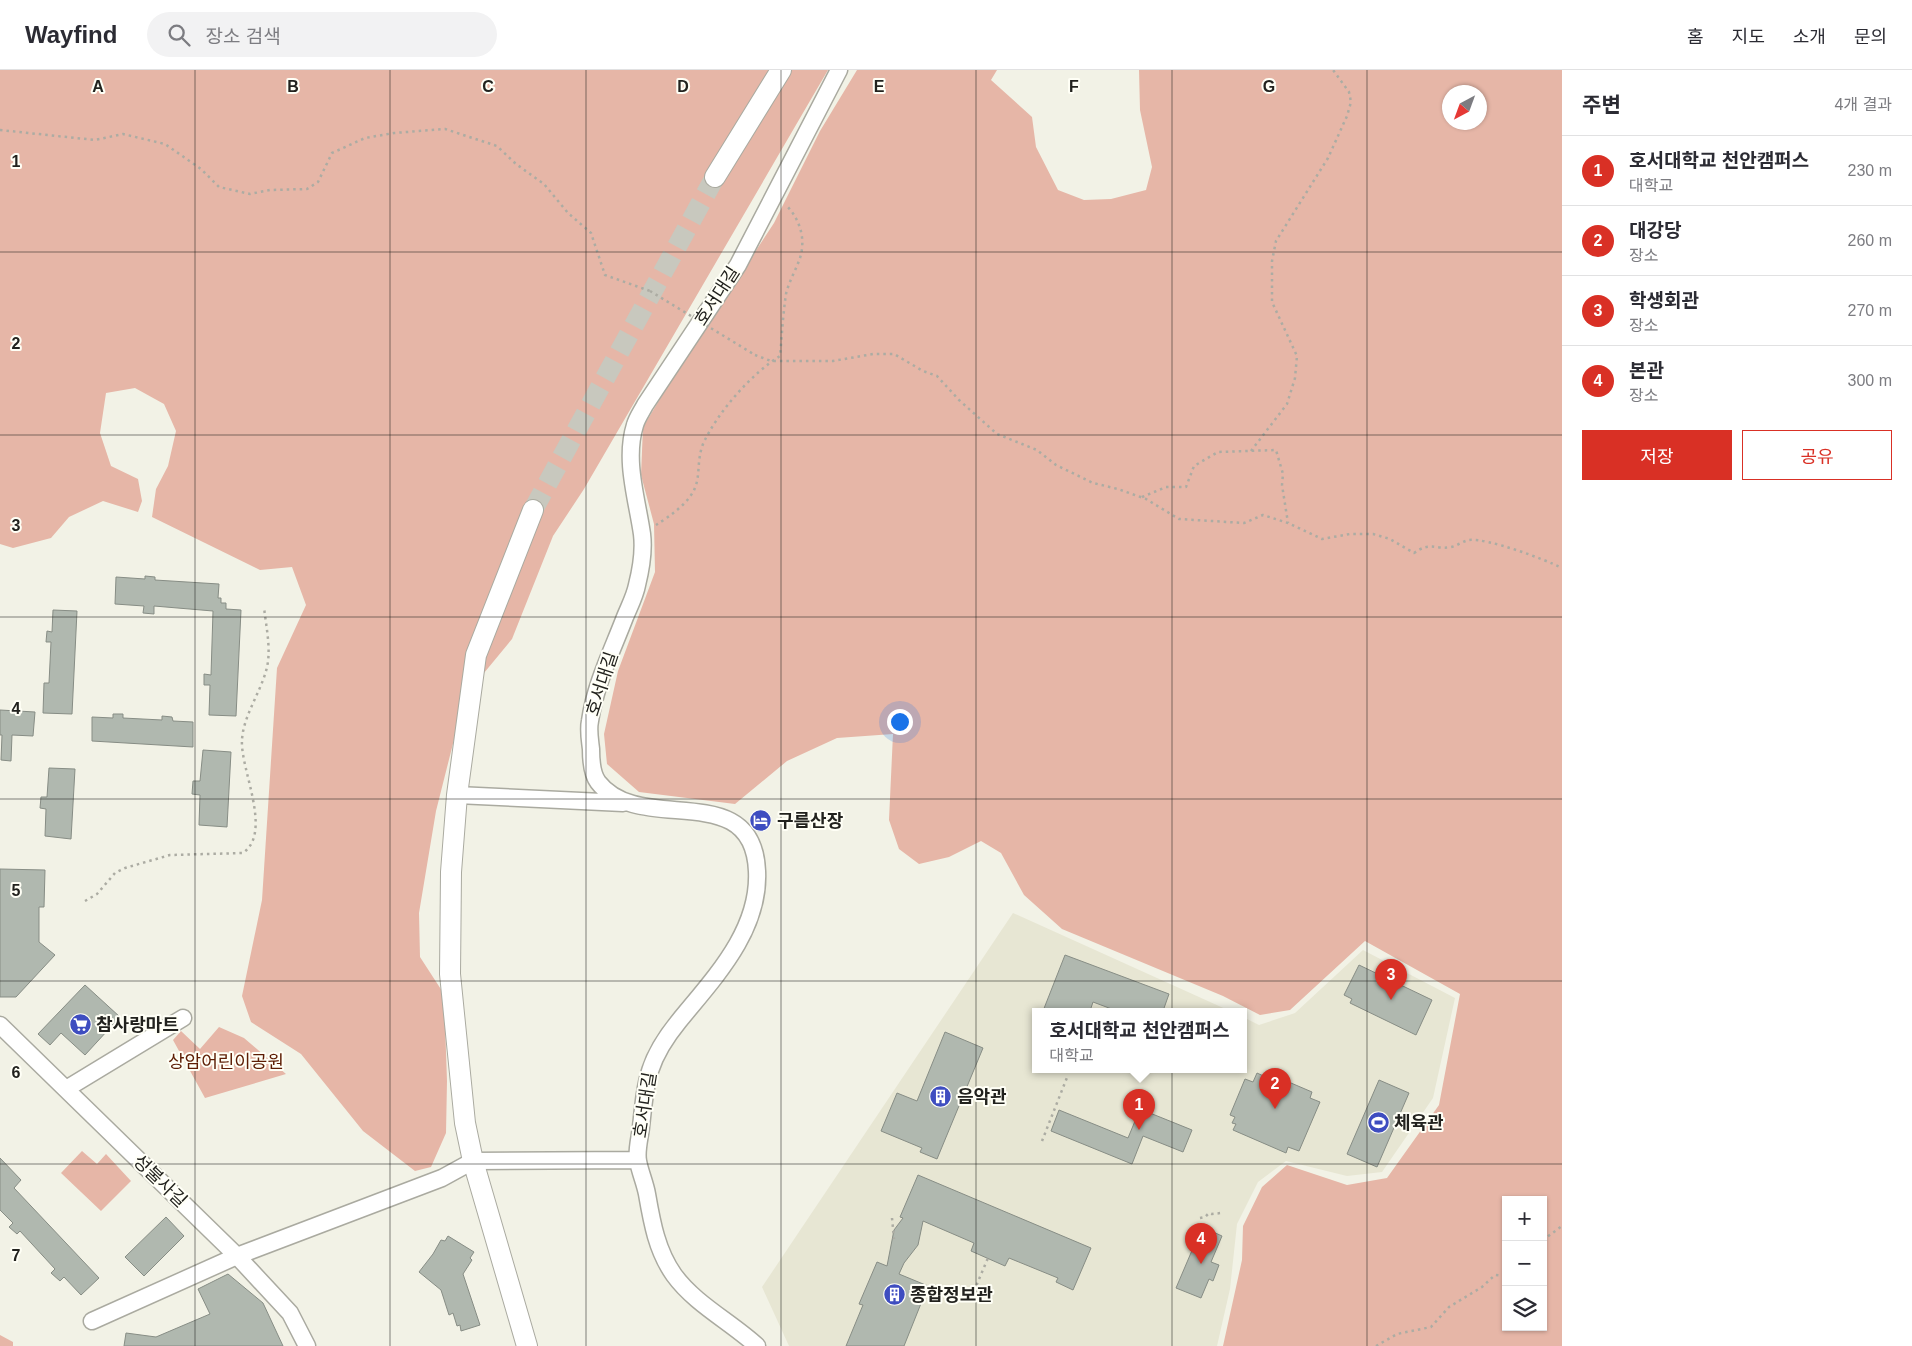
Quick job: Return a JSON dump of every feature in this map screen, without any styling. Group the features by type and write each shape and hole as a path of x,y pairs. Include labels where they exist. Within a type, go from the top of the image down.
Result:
{"street":[{"path":"715,177 781,70"},
{"name":"호서대길","path":"757,1346 691,1294 671,1271 663,1258 652,1227 644,1178 638,1160 646,1085 652,1063 662,1043 736,948 748,920 756,894 757,871 754,848 747,835 736,824 704,812 640,807 625,803 613,796 596,780 591,759 589,723 598,686 637,586 642,555 642,534 631,469 635,425 645,404 738,265 839,70"},
{"path":"527,1346 473,1161 465,1123 450,974 450,872 457,795 476,655 533,510"},
{"path":"457,795 625,803"},
{"path":"66,1089 183,1018"},
{"name":"성불사길","path":"0,1026 237,1256 290,1313 307,1346"},
{"path":"92,1321 237,1256 442,1178 473,1161 638,1160"}],"path":[{"path":"1250,451 1287,404 1295,378 1297,356 1272,302 1272,261 1276,241 1328,158 1347,116 1351,102 1349,92 1333,70"},
{"path":"0,130 95,140 123,134 165,144 201,169 219,187 250,194 270,190 307,189 318,182 332,153 365,138 445,128 497,146 516,164 544,184 568,213 591,233 605,275 650,291 756,355 771,361 833,361 873,354 894,354 923,371 937,376 959,400 997,434 1037,450 1056,465 1093,483 1142,497 1179,519 1244,524 1263,516 1288,523 1322,539 1350,534 1373,534 1390,539 1414,553 1424,546 1450,547 1470,540 1496,544 1551,562 1562,568"},
{"path":"642,534 667,518 691,496 696,485 698,460 704,443 730,399 771,361 780,356 787,292 804,244 800,226 794,212 777,192"},
{"path":"1142,497 1166,487 1186,487 1194,466 1218,452 1276,450 1283,474 1282,485 1288,523"},
{"path":"85,901 97,894 115,873 125,868 170,855 243,853 253,842 255,818 242,740 248,717 267,669 268,647 264,607"},
{"path":"1042,1141 1068,1075"},
{"path":"1200,1218 1205,1217 1209,1213 1221,1213"},
{"path":"892,1218 894,1239"},
{"path":"1546,1241 1547,1237 1562,1226"},
{"path":"974,1291 988,1258"},
{"path":"1376,1346 1397,1334 1431,1327 1449,1307 1482,1287 1495,1275 1502,1276"}],"shaded area":[{"path":"1013,913 1223,1008 1032,1008 1032,1073 1247,1073 1247,1019 1259,1025 1295,1013 1363,950 1455,998 1433,1098 1382,1172 1347,1176 1286,1161 1258,1182 1237,1224 1230,1289 1217,1346 789,1346 762,1287"}],"green space":[{"path":"0,70 828,70 584,489 553,536 512,639 465,696 436,811 419,913 420,957 444,994 447,1081 446,1133 431,1167 415,1171 363,1131 301,1054 251,1022 242,996 262,900 277,668 306,605 292,567 260,570 152,517 156,489 168,466 176,431 164,404 135,388 106,393 100,433 111,466 138,479 142,501 138,512 103,501 69,517 51,538 13,548 0,544"},
{"path":"857,70 997,70 991,80 1032,117 1036,147 1058,190 1084,200 1111,199 1146,190 1152,167 1140,110 1139,70 1562,70 1562,1346 1223,1346 1242,1260 1243,1226 1262,1187 1287,1165 1347,1185 1387,1178 1439,1105 1460,994 1365,941 1290,1010 1260,1015 1223,996 1062,929 1024,895 1001,853 981,841 949,857 919,864 899,849 889,820 893,734 837,738 787,761 735,804 639,792 607,764 604,734 618,671 655,572 654,524 641,475 643,427 675,374 774,223 820,131"},
{"name":"상암어린이공원","path":"219,1027 244,1038 286,1074 205,1098 173,1040 181,1031 200,1049"},
{"path":"82,1151 97,1164 106,1154 131,1181 101,1211 61,1173"},
{"path":"0,1335 13,1342 13,1346 0,1346"}],"building":[{"path":"145,576 155,577 155,580 219,584 218,598 221,598 221,603 226,603 226,609 241,610 236,716 209,715 210,685 204,685 204,674 211,675 213,611 154,606 154,614 143,613 144,606 115,604 116,577 145,579"},
{"path":"53,610 77,611 72,714 43,713 44,683 49,683 51,642 46,642 47,631 52,632"},
{"path":"0,710 35,712 33,736 12,735 11,761 1,760"},
{"path":"113,714 123,714 123,718 162,720 162,716 172,717 173,721 193,722 193,747 92,741 92,717 113,718"},
{"path":"203,750 231,752 227,827 199,825 200,795 192,794 193,781 200,781"},
{"path":"49,768 75,769 71,839 45,836 46,809 40,808 41,797 47,797"},
{"path":"0,869 45,870 44,907 39,907 39,942 55,955 16,997 0,997"},
{"path":"1065,955 1169,994 1164,1008 1109,1008 1093,1002 1091,1008 1044,1008"},
{"path":"1359,965 1432,1000 1416,1035 1350,1003 1352,999 1344,995"},
{"name":"참사랑마트","path":"85,985 120,1017 85,1055 61,1033 50,1045 38,1034"},
{"name":"음악관","path":"945,1032 983,1048 937,1159 920,1152 922,1148 881,1131 897,1093 917,1101"},
{"path":"1257,1073 1268,1078 1270,1074 1312,1092 1310,1098 1320,1102 1299,1151 1288,1147 1286,1153 1233,1130 1236,1124 1232,1123 1235,1117 1230,1115 1245,1079 1253,1082"},
{"name":"체육관","path":"1379,1080 1409,1093 1377,1167 1347,1154"},
{"path":"1140,1109 1192,1130 1183,1152 1143,1136 1132,1164 1051,1131 1059,1110 1128,1138"},
{"path":"0,1158 21,1180 14,1188 99,1278 81,1295 64,1277 60,1281 51,1273 55,1269 20,1231 17,1234 9,1227 13,1223 0,1210"},
{"path":"918,1175 1091,1248 1073,1290 1056,1282 1058,1278 1009,1258 1005,1266 971,1251 974,1243 923,1221 918,1245 904,1263 899,1274 928,1286 904,1346 846,1346 863,1305 859,1304 877,1262 887,1266 894,1230 903,1218 900,1217"},
{"path":"166,1217 184,1236 144,1276 125,1257"},
{"path":"1202,1227 1222,1236 1211,1262 1219,1265 1213,1281 1209,1279 1201,1298 1176,1288"},
{"path":"448,1236 474,1252 470,1258 472,1260 463,1274 480,1325 461,1331 460,1325 457,1326 453,1313 449,1315 441,1290 419,1272 441,1240 445,1241"},
{"path":"228,1274 263,1303 283,1346 124,1346 126,1333 156,1337 210,1314 198,1289"}],"tunnel":[{"path":"533,510 715,177"}],"place":[{"name":"구름산장","path":"761,821"},
{"name":"학생회관","path":"1391,1000"},
{"name":"참사랑마트","path":"80,1025"},
{"name":"음악관","path":"941,1097"},
{"name":"대강당","path":"1275,1109"},
{"name":"체육관","path":"1378,1123"},
{"name":"호서대학교 천안캠퍼스","path":"1139,1130"},
{"name":"본관","path":"1201,1264"},
{"name":"종합정보관","path":"894,1295"}]}
